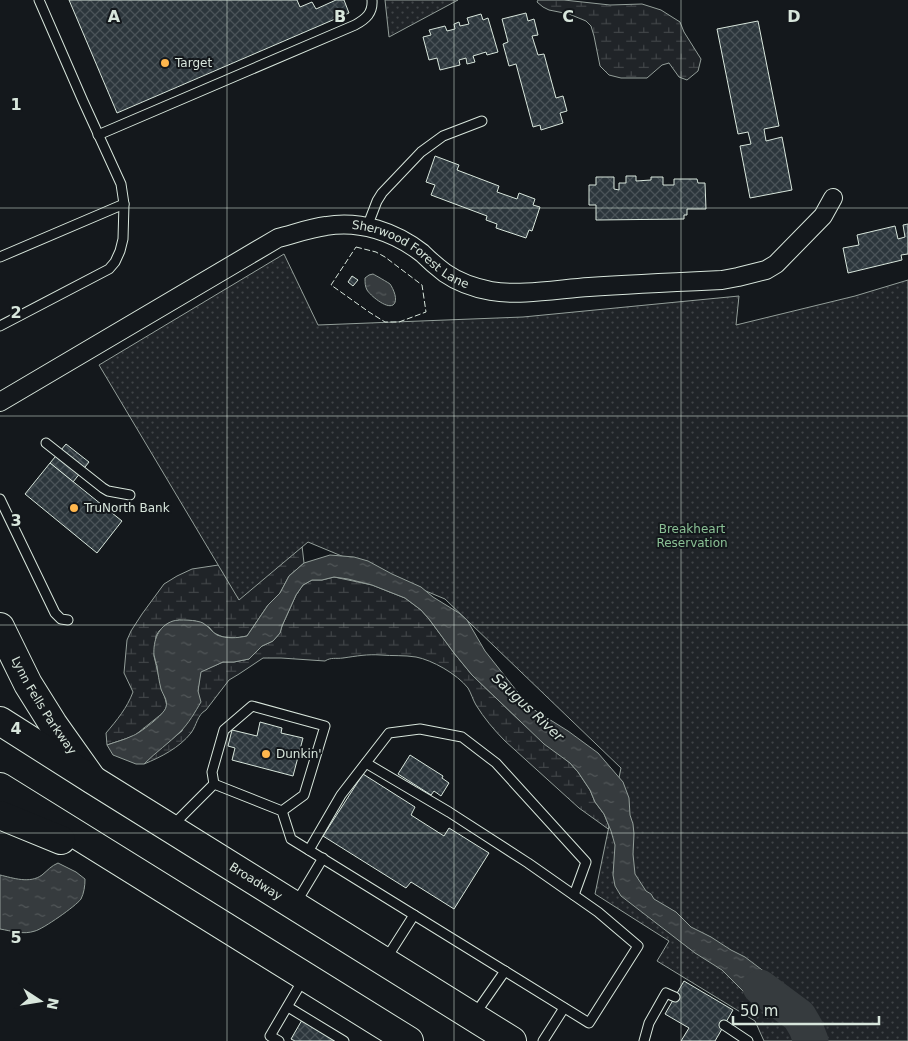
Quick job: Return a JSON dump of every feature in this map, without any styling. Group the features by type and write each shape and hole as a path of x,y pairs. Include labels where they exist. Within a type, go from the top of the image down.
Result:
{"main road":[{"name":"Lynn Fells Parkway","path":"0,627 28,684 93,780"},
{"name":"Broadway","path":"0,721 512,1041"},
{"path":"0,787 408,1040"},
{"path":"0,815 120,862"}],"street":[{"name":"Sherwood Forest Lane","path":"0,402 278,238 324,226 340,224 367,227 389,234 400,238 435,266 466,284 492,291 518,292 722,280 766,270 776,264 823,216 833,198"}],"lane":[{"path":"0,326 109,269 115,262 122,245 124,204 121,184 39,0"},
{"path":"98,135 355,25 369,15 372,9 372,0"},
{"path":"367,227 382,192 421,152 443,136 482,121"},
{"path":"0,257 124,204"},
{"path":"46,443 105,490 130,495"},
{"path":"0,499 55,613 61,619 68,620"},
{"path":"214,784 212,772 224,730 252,706 325,726 304,795 282,811"},
{"path":"309,850 341,795 389,733 420,729 462,736 496,763 586,862 574,895"},
{"path":"282,811 291,839 589,1023 638,946 598,912 528,863 449,812 366,763"},
{"path":"214,784 282,811"},
{"path":"170,828 214,784"},
{"path":"295,906 323,858"},
{"path":"384,961 414,915"},
{"path":"474,1017 505,971"},
{"path":"279,1041 270,1036 304,976"},
{"path":"644,1041 648,1023 666,993 675,997"},
{"path":"288,1007 344,1041"},
{"path":"543,1041 564,1008"},
{"path":"724,1025 748,1041"}],"green space":[{"path":"385,0 458,0 389,37"},
{"path":"538,0 564,0 610,5 642,4 661,10 680,22 701,59 698,71 687,80 679,77 669,63 662,65 647,78 621,78 609,75 600,66 591,26 586,21 569,14 549,10 537,2"},
{"name":"Breakheart Reservation","path":"284,254 318,325 523,317 739,296 736,325 855,296 908,280 908,1041 764,1041 755,1021 657,961 669,941 595,894 621,768 445,599 308,542 239,600 99,365"},
{"path":"301,537 304,563 289,576 280,593 268,605 247,636 236,638 223,637 214,633 209,627 195,621 179,620 167,624 159,631 156,636 154,656 167,706 164,712 134,736 107,745 106,733 125,709 133,692 124,673 127,640 142,614 164,584 192,569 225,564"},
{"path":"334,577 372,585 405,598 421,610 472,675 522,723 570,763 578,772 604,814 611,831 579,808 505,741 482,715 468,688 463,683 444,668 416,657 362,655 325,661 263,658 229,680 201,715 191,733 181,743 163,755 144,764 182,731 198,691 200,672 223,662 249,659 262,646 273,641 280,633 296,595 303,585 312,580"}],"water":[{"path":"373,274 391,286 395,298 393,305 390,306 382,303 367,290 365,278"},
{"path":"330,555 354,557 368,561 421,587 467,620 485,651 527,704 598,753 623,782 629,798 630,815 633,824 635,874 646,891 654,899 676,912 691,927 745,957 778,982 797,1007 800,1014 797,1018 746,994 722,970 695,953 621,896 615,886 613,875 615,845 611,831 604,814 578,772 570,763 544,744 472,675 421,610 405,598 372,585 334,577 312,580 303,585 296,595 280,633 273,641 262,646 249,659 223,662 201,672 198,691 201,702 180,732 144,764 136,764 113,755 107,745 140,732 165,710 166,700 161,689 154,655 154,644 160,630 164,626 176,620 184,620 203,623 217,635 232,638 247,636 268,605 280,593 289,576 304,563"},
{"path":"58,863 85,879 81,899 59,917 35,931 22,933 0,929 0,875 21,880 37,878"}],"building":[{"name":"Target","path":"69,0 297,0 300,7 312,2 316,9 336,0 344,0 349,13 117,113"},
{"path":"526,13 528,21 534,19 538,35 532,36 538,55 544,54 556,98 563,96 567,111 560,113 563,123 541,130 540,125 533,127 516,64 509,66 503,44 508,42 502,19"},
{"path":"481,14 483,20 488,18 498,52 487,55 486,52 473,56 475,62 467,64 466,58 459,60 460,65 440,70 437,58 429,60 423,37 431,35 429,30 445,26 447,31 455,29 454,24 459,22 460,26 469,24 467,18"},
{"path":"758,21 779,126 764,129 766,141 782,137 792,190 750,198 740,146 751,144 748,132 738,134 717,29"},
{"path":"435,156 459,165 457,170 499,186 497,192 517,199 519,193 535,199 533,205 540,207 532,231 529,230 526,238 496,228 497,224 486,220 487,216 431,195 435,185 426,182"},
{"path":"626,176 636,176 636,181 651,180 651,177 663,177 663,185 674,185 674,179 697,179 698,183 705,183 706,209 687,209 687,215 684,215 684,219 596,220 596,205 589,205 589,185 596,185 596,177 614,177 614,189 619,190 619,183 626,183"},
{"path":"908,224 908,254 901,255 902,260 848,273 843,248 859,245 857,235 895,226 898,239 905,237 903,225"},
{"path":"352,276 358,280 353,286 348,282"},
{"path":"66,444 89,462 73,482 50,463"},
{"name":"TruNorth Bank","path":"50,463 122,521 97,553 25,494"},
{"name":"Dunkin'","path":"260,722 282,728 281,733 303,738 293,776 232,760 235,748 228,746 232,730 257,736"},
{"path":"410,755 443,776 442,778 449,783 441,796 434,791 431,795 398,774"},
{"path":"363,774 415,807 411,815 444,836 449,828 489,853 454,909 411,882 406,888 323,836"},
{"path":"684,981 733,1010 715,1041 681,1041 689,1028 665,1014"},
{"path":"302,1020 337,1041 295,1041 291,1039"}],"waterway":[{"name":"Saugus River","path":"760,987 799,1016 811,1041"}],"fence":[{"path":"356,247 376,252 385,257 422,285 426,312 399,322 385,322 331,285 356,247"}],"place":[{"name":"Target","path":"165,63"},
{"name":"TruNorth Bank","path":"74,508"},
{"name":"Dunkin'","path":"266,754"}]}
